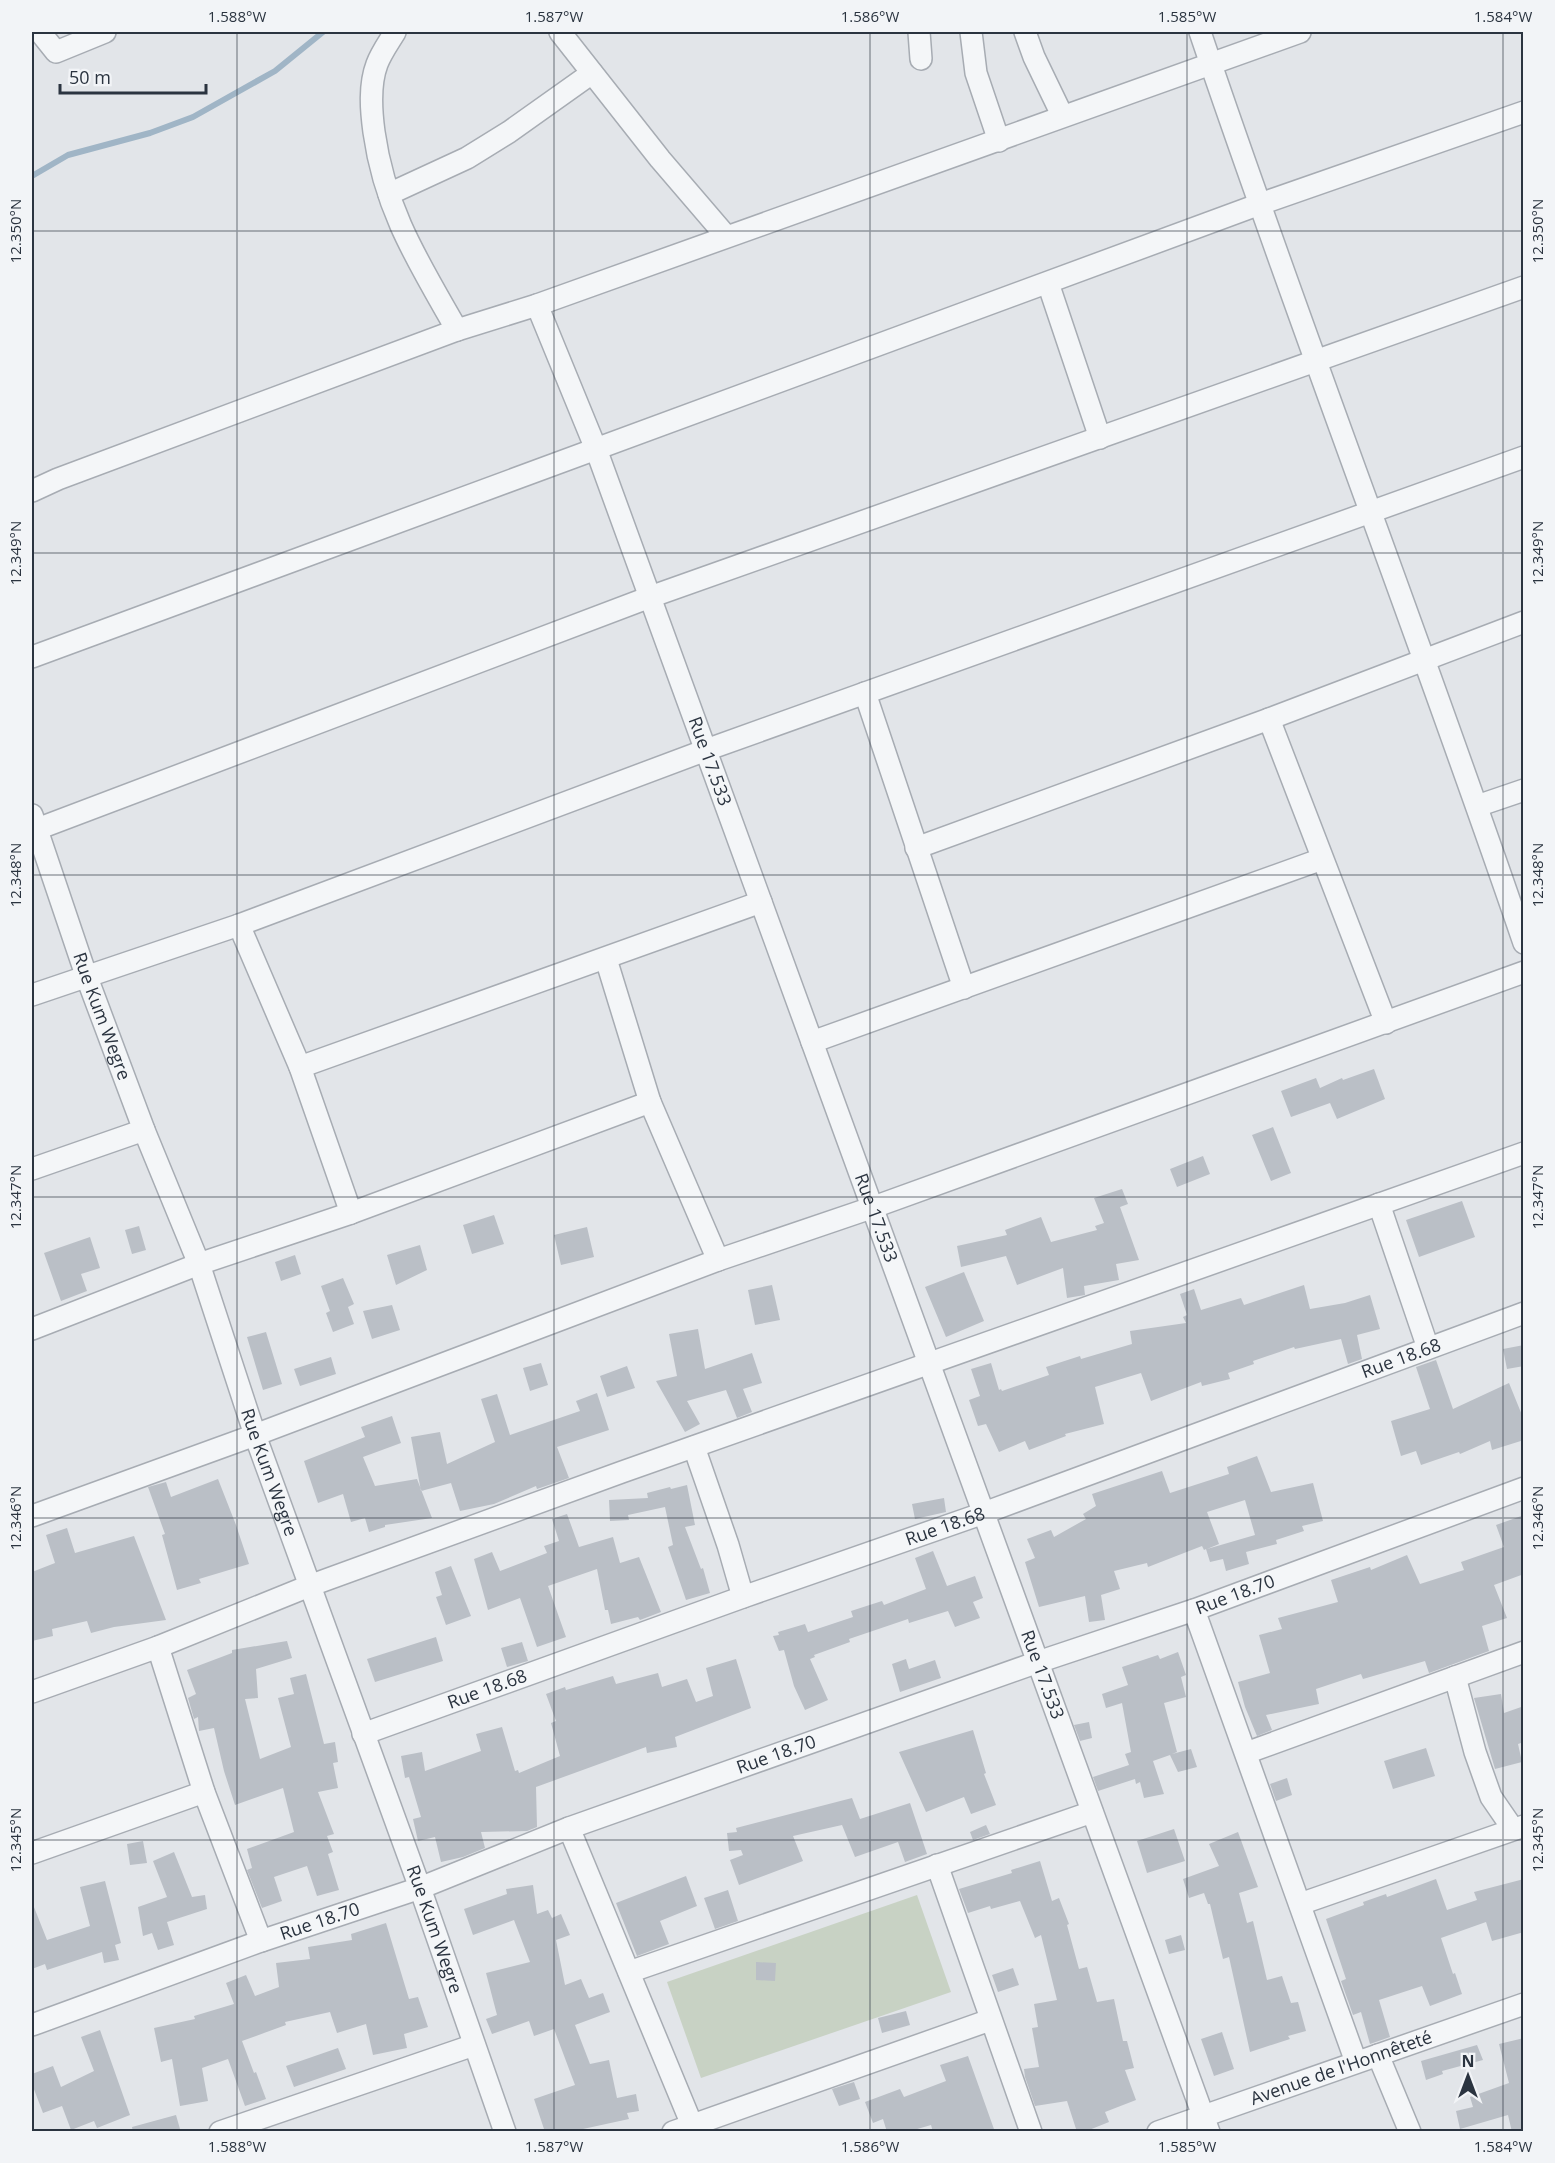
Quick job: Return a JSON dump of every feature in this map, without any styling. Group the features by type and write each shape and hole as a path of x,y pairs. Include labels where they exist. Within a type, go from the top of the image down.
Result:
{"street":[{"path":"40,32 56,52 105,32"},
{"path":"395,32 377,64 372,89 372,117 378,158 397,220 457,330"},
{"path":"560,32 660,159 726,236"},
{"path":"919,32 921,59"},
{"path":"971,32 976,73 999,141"},
{"path":"1025,32 1034,57 1062,115"},
{"path":"1200,32 1315,362 1477,806 1524,943"},
{"path":"32,491 58,479 457,330 537,305 999,141 1062,115 1300,32"},
{"path":"389,194 467,158 509,132 592,73"},
{"path":"32,657 1260,204 1524,112"},
{"path":"1048,283 1100,438"},
{"path":"33,825 650,597 1524,287"},
{"name":"Rue 17.533","path":"537,305 596,448 1206,2123"},
{"path":"32,995 239,925 706,750 1524,457"},
{"path":"916,848 1269,719 1524,622"},
{"path":"865,693 964,988"},
{"path":"1269,719 1386,1023"},
{"path":"1477,806 1524,790"},
{"name":"Rue Kum Wegre","path":"33,825 144,1130 200,1264 255,1435 420,1888 505,2132"},
{"path":"812,1042 1322,859"},
{"path":"300,1068 761,902"},
{"path":"239,925 300,1068 351,1213"},
{"path":"606,959 650,1102 718,1260"},
{"path":"32,1516 255,1435 718,1260 871,1208 1524,972"},
{"path":"32,1329 200,1264 351,1213 650,1102"},
{"path":"32,1169 144,1130"},
{"path":"32,1692 158,1647 309,1586 694,1447 1524,1154"},
{"path":"1379,1204 1428,1348"},
{"name":"Rue 18.68","path":"363,1734 984,1513 1524,1312"},
{"path":"694,1447 728,1545 743,1597"},
{"name":"Rue 18.70","path":"32,2025 261,1941 420,1888 569,1828 1038,1662 1194,1610 1524,1488"},
{"path":"1194,1610 1356,2062"},
{"path":"158,1647 204,1792 261,1941"},
{"path":"1246,1753 1524,1652"},
{"path":"1300,1904 1518,1828 1491,1797 1475,1752 1455,1677"},
{"path":"32,1853 204,1792"},
{"path":"628,1972 1092,1812"},
{"path":"569,1828 628,1972 682,2128 990,2020"},
{"path":"937,1865 1031,2132"},
{"name":"Avenue de l'Honnêteté","path":"1158,2132 1206,2123 1356,2062 1524,2004"},
{"path":"220,2132 474,2045"},
{"path":"1378,2055 1410,2132"}],"green space":[{"path":"917,1895 951,1992 701,2078 667,1982"}],"building":[{"path":"1374,1069 1385,1099 1337,1119 1330,1103 1291,1117 1281,1091 1316,1078 1320,1088 1342,1078 1343,1080"},
{"path":"1273,1127 1291,1173 1271,1181 1252,1135"},
{"path":"1203,1156 1210,1174 1177,1187 1170,1169"},
{"path":"1122,1189 1128,1204 1120,1207 1139,1260 1116,1264 1119,1280 1084,1286 1085,1295 1067,1298 1063,1268 1017,1285 1006,1256 961,1267 957,1246 1007,1235 1005,1230 1041,1217 1051,1242 1097,1230 1095,1226 1104,1223 1094,1198"},
{"path":"1462,1201 1475,1237 1419,1257 1406,1220"},
{"path":"494,1215 504,1244 472,1254 463,1225"},
{"path":"139,1226 146,1250 132,1254 125,1230"},
{"path":"587,1227 594,1257 561,1265 554,1235"},
{"path":"90,1237 100,1268 81,1274 87,1291 61,1301 44,1253"},
{"path":"420,1245 427,1270 396,1285 387,1255"},
{"path":"295,1255 301,1274 281,1281 275,1262"},
{"path":"964,1272 984,1321 946,1337 925,1287"},
{"path":"343,1278 354,1304 348,1307 354,1324 333,1332 326,1313 330,1311 321,1286"},
{"path":"772,1285 780,1320 755,1325 748,1290"},
{"path":"1304,1285 1310,1309 1345,1303 1370,1295 1380,1329 1357,1335 1362,1359 1348,1364 1341,1339 1295,1349 1294,1347 1253,1361 1254,1364 1228,1373 1230,1379 1202,1386 1201,1382 1151,1401 1141,1373 1095,1387 1104,1424 1065,1434 1066,1436 1029,1450 1025,1441 999,1452 986,1424 978,1426 969,1400 980,1396 971,1369 991,1363 999,1390 1002,1391 1049,1375 1046,1367 1080,1356 1081,1359 1132,1344 1130,1331 1186,1323 1183,1317 1187,1315 1180,1294 1194,1289 1201,1310 1241,1298 1244,1305"},
{"path":"392,1305 400,1330 372,1339 363,1311"},
{"path":"698,1329 705,1369 752,1353 762,1383 743,1389 752,1412 737,1418 726,1390 687,1401 700,1424 685,1432 656,1381 677,1376 669,1334"},
{"path":"266,1332 282,1384 263,1390 247,1337"},
{"path":"1524,1345 1524,1366 1507,1369 1503,1349"},
{"path":"331,1357 336,1374 300,1386 294,1369"},
{"path":"1436,1360 1453,1409 1509,1383 1524,1420 1524,1440 1492,1450 1490,1441 1460,1454 1459,1452 1421,1465 1416,1451 1401,1456 1391,1421 1430,1409 1416,1367"},
{"path":"541,1363 548,1385 530,1391 523,1368"},
{"path":"627,1366 635,1388 607,1397 600,1376"},
{"path":"597,1393 609,1430 557,1447 569,1478 537,1489 536,1486 494,1504 460,1511 451,1483 421,1491 411,1437 440,1432 447,1464 495,1442 481,1399 497,1394 510,1435 580,1411 576,1401"},
{"path":"392,1416 401,1443 363,1457 375,1486 417,1479 432,1518 385,1525 385,1527 369,1532 365,1518 351,1522 343,1494 318,1503 304,1461 365,1437 361,1427"},
{"path":"1257,1456 1271,1492 1313,1483 1323,1521 1302,1526 1304,1531 1276,1540 1277,1544 1246,1552 1249,1564 1226,1571 1223,1559 1210,1562 1206,1549 1204,1550 1202,1546 1148,1567 1147,1563 1114,1571 1120,1589 1101,1595 1105,1620 1089,1622 1085,1596 1039,1607 1025,1562 1035,1558 1027,1539 1051,1530 1054,1537 1086,1519 1083,1514 1096,1506 1092,1494 1162,1471 1170,1493 1229,1474 1227,1467","holes":["1245,1500 1255,1535 1207,1549 1219,1544 1207,1512"]},
{"path":"218,1479 249,1564 199,1579 201,1583 177,1590 162,1535 165,1534 148,1487 166,1482 171,1497"},
{"path":"687,1485 695,1525 685,1527 701,1569 703,1568 710,1593 686,1600 668,1547 673,1545 665,1507 628,1515 629,1520 610,1521 609,1500 648,1498 647,1493"},
{"path":"944,1498 946,1512 915,1519 912,1504"},
{"path":"567,1514 579,1547 613,1537 620,1563 639,1557 661,1612 640,1620 638,1617 611,1624 608,1610 605,1610 597,1569 548,1586 566,1637 537,1647 520,1598 488,1610 474,1559 492,1552 500,1571 547,1553 544,1546 559,1541 552,1519"},
{"path":"1524,1515 1524,1574 1494,1585 1507,1618 1482,1626 1489,1651 1429,1673 1425,1661 1363,1679 1361,1674 1316,1689 1319,1704 1266,1715 1272,1730 1257,1736 1238,1682 1270,1673 1259,1635 1282,1629 1278,1618 1338,1602 1331,1580 1370,1567 1371,1570 1407,1555 1420,1584 1464,1570 1461,1562 1504,1547 1496,1525"},
{"path":"67,1528 75,1553 134,1536 166,1620 114,1627 91,1633 87,1621 52,1629 53,1636 32,1641 32,1572 55,1563 46,1535"},
{"path":"933,1551 947,1586 975,1576 983,1598 973,1602 980,1618 955,1627 948,1611 909,1623 908,1619 849,1639 850,1642 814,1655 815,1657 810,1659 828,1700 805,1710 794,1686 784,1650 779,1651 773,1636 779,1635 778,1632 805,1624 808,1632 853,1617 851,1611 882,1601 884,1605 926,1589 915,1558"},
{"path":"451,1566 471,1616 446,1625 436,1597 442,1595 435,1572"},
{"path":"436,1637 443,1661 375,1682 367,1659"},
{"path":"287,1641 292,1658 256,1669 258,1698 245,1699 260,1759 291,1747 278,1698 294,1694 290,1678 306,1674 324,1744 335,1742 338,1762 333,1763 338,1788 318,1792 334,1834 327,1836 333,1852 328,1854 339,1890 317,1896 307,1866 274,1877 282,1901 262,1908 247,1870 252,1868 247,1849 294,1832 283,1788 235,1805 214,1728 199,1731 198,1717 194,1719 188,1698 196,1694 187,1670 232,1653 232,1650"},
{"path":"522,1642 528,1661 507,1667 501,1648"},
{"path":"1178,1652 1186,1675 1181,1677 1186,1697 1164,1703 1177,1752 1172,1754 1191,1749 1197,1767 1178,1772 1170,1755 1153,1761 1164,1794 1144,1798 1140,1782 1136,1784 1135,1779 1098,1791 1093,1777 1129,1765 1125,1754 1131,1752 1122,1703 1106,1708 1102,1694 1128,1685 1122,1667 1158,1655 1160,1659"},
{"path":"736,1659 751,1708 675,1737 677,1747 647,1753 646,1747 536,1787 537,1827 527,1831 481,1832 485,1848 463,1857 441,1862 435,1837 418,1841 413,1819 421,1817 409,1777 405,1778 401,1756 422,1752 425,1771 481,1751 476,1734 502,1727 515,1771 518,1770 519,1773 560,1756 551,1723 556,1721 546,1694 565,1687 566,1690 613,1676 616,1684 658,1673 662,1687 687,1679 696,1702 713,1696 706,1668"},
{"path":"906,1659 909,1669 935,1660 941,1678 900,1692 892,1664"},
{"path":"1501,1694 1504,1713 1524,1706 1524,1742 1518,1744 1522,1762 1495,1769 1474,1698"},
{"path":"1089,1722 1092,1738 1080,1741 1074,1725"},
{"path":"973,1730 986,1773 984,1774 996,1805 971,1814 964,1797 926,1812 899,1752"},
{"path":"1426,1748 1435,1776 1393,1789 1384,1761"},
{"path":"1287,1778 1292,1795 1276,1801 1270,1784"},
{"path":"852,1798 860,1819 910,1803 927,1854 905,1862 898,1842 855,1857 842,1825 793,1836 803,1861 739,1885 730,1860 743,1855 741,1850 729,1851 727,1833 737,1832 736,1828"},
{"path":"986,1825 990,1834 973,1840 970,1832"},
{"path":"1174,1829 1185,1861 1147,1873 1137,1841"},
{"path":"1238,1832 1258,1887 1239,1893 1247,1923 1253,1921 1267,1980 1282,1976 1291,2003 1298,2002 1306,2031 1288,2036 1290,2039 1250,2052 1229,1957 1223,1959 1210,1904 1204,1893 1189,1898 1183,1879 1219,1866 1209,1844"},
{"path":"143,1841 147,1863 130,1865 127,1844"},
{"path":"174,1852 192,1897 205,1895 207,1909 167,1922 174,1945 158,1950 152,1933 143,1936 138,1907 167,1897 153,1861"},
{"path":"1040,1861 1052,1901 1059,1898 1069,1924 1067,1925 1079,1969 1087,1967 1097,2002 1114,1999 1123,2041 1127,2041 1134,2068 1125,2070 1136,2100 1105,2112 1109,2122 1084,2132 1077,2132 1067,2101 1035,2106 1025,2077 1024,2069 1039,2067 1032,2028 1038,2027 1034,2004 1057,2000 1041,1935 1035,1938 1020,1901 991,1909 990,1906 968,1913 959,1889 1012,1873 1011,1870"},
{"path":"686,1876 697,1906 660,1921 669,1944 637,1956 616,1903"},
{"path":"1436,1879 1447,1910 1477,1900 1474,1892 1524,1879 1524,1932 1492,1941 1486,1922 1441,1938 1462,1994 1430,2006 1422,1986 1379,2000 1390,2037 1370,2044 1361,2012 1353,2015 1341,1981 1346,1979 1326,1919 1364,1905 1363,1902 1386,1894 1387,1897"},
{"path":"105,1881 121,1943 115,1945 119,1960 104,1963 102,1952 47,1970 45,1964 32,1969 32,1902 47,1940 90,1926 80,1887"},
{"path":"533,1885 537,1914 548,1910 552,1918 561,1914 570,1935 556,1940 565,1985 581,1979 589,1998 603,1993 610,2012 575,2025 590,2064 609,2060 617,2098 636,2094 639,2111 627,2113 629,2119 583,2129 584,2132 545,2132 534,2099 575,2085 554,2029 534,2036 529,2021 492,2034 486,2019 497,2015 486,1973 530,1962 514,1920 473,1935 464,1909 507,1894 506,1889"},
{"path":"728,1890 738,1921 715,1929 704,1898"},
{"path":"386,1923 409,1999 418,1997 428,2027 404,2034 407,2048 373,2055 366,2024 337,2033 330,2012 285,2022 286,2025 242,2041 266,2099 245,2106 228,2059 202,2068 208,2101 180,2106 172,2059 161,2062 154,2028 195,2019 194,2016 234,2004 226,1983 246,1975 255,1996 279,1987 276,1963 310,1959 308,1947 352,1940 351,1934"},
{"path":"1181,1935 1185,1950 1169,1954 1165,1940"},
{"path":"756,1962 776,1963 775,1981 756,1980"},
{"path":"1013,1968 1019,1985 998,1992 992,1975"},
{"path":"906,2011 910,2025 882,2033 878,2018"},
{"path":"100,2030 130,2115 97,2128 94,2121 71,2130 62,2106 43,2113 32,2084 32,2074 53,2066 61,2087 94,2071 81,2037"},
{"path":"1222,2032 1234,2069 1214,2076 1201,2039"},
{"path":"1524,2038 1524,2132 1512,2132 1508,2115 1460,2129 1456,2111 1473,2107 1470,2097 1509,2083 1499,2044"},
{"path":"1477,2045 1483,2060 1442,2071 1443,2074 1426,2080 1421,2061"},
{"path":"338,2048 346,2069 294,2087 286,2066"},
{"path":"968,2056 995,2132 933,2132 931,2125 907,2132 887,2132 883,2119 873,2123 865,2102 900,2089 904,2097 946,2081 940,2065"},
{"path":"854,2082 860,2099 839,2106 832,2089"},
{"path":"176,2115 180,2129 171,2132 133,2132 132,2127"}],"waterway":[{"path":"32,176 68,155 150,133 193,117 275,71 323,32"}]}
